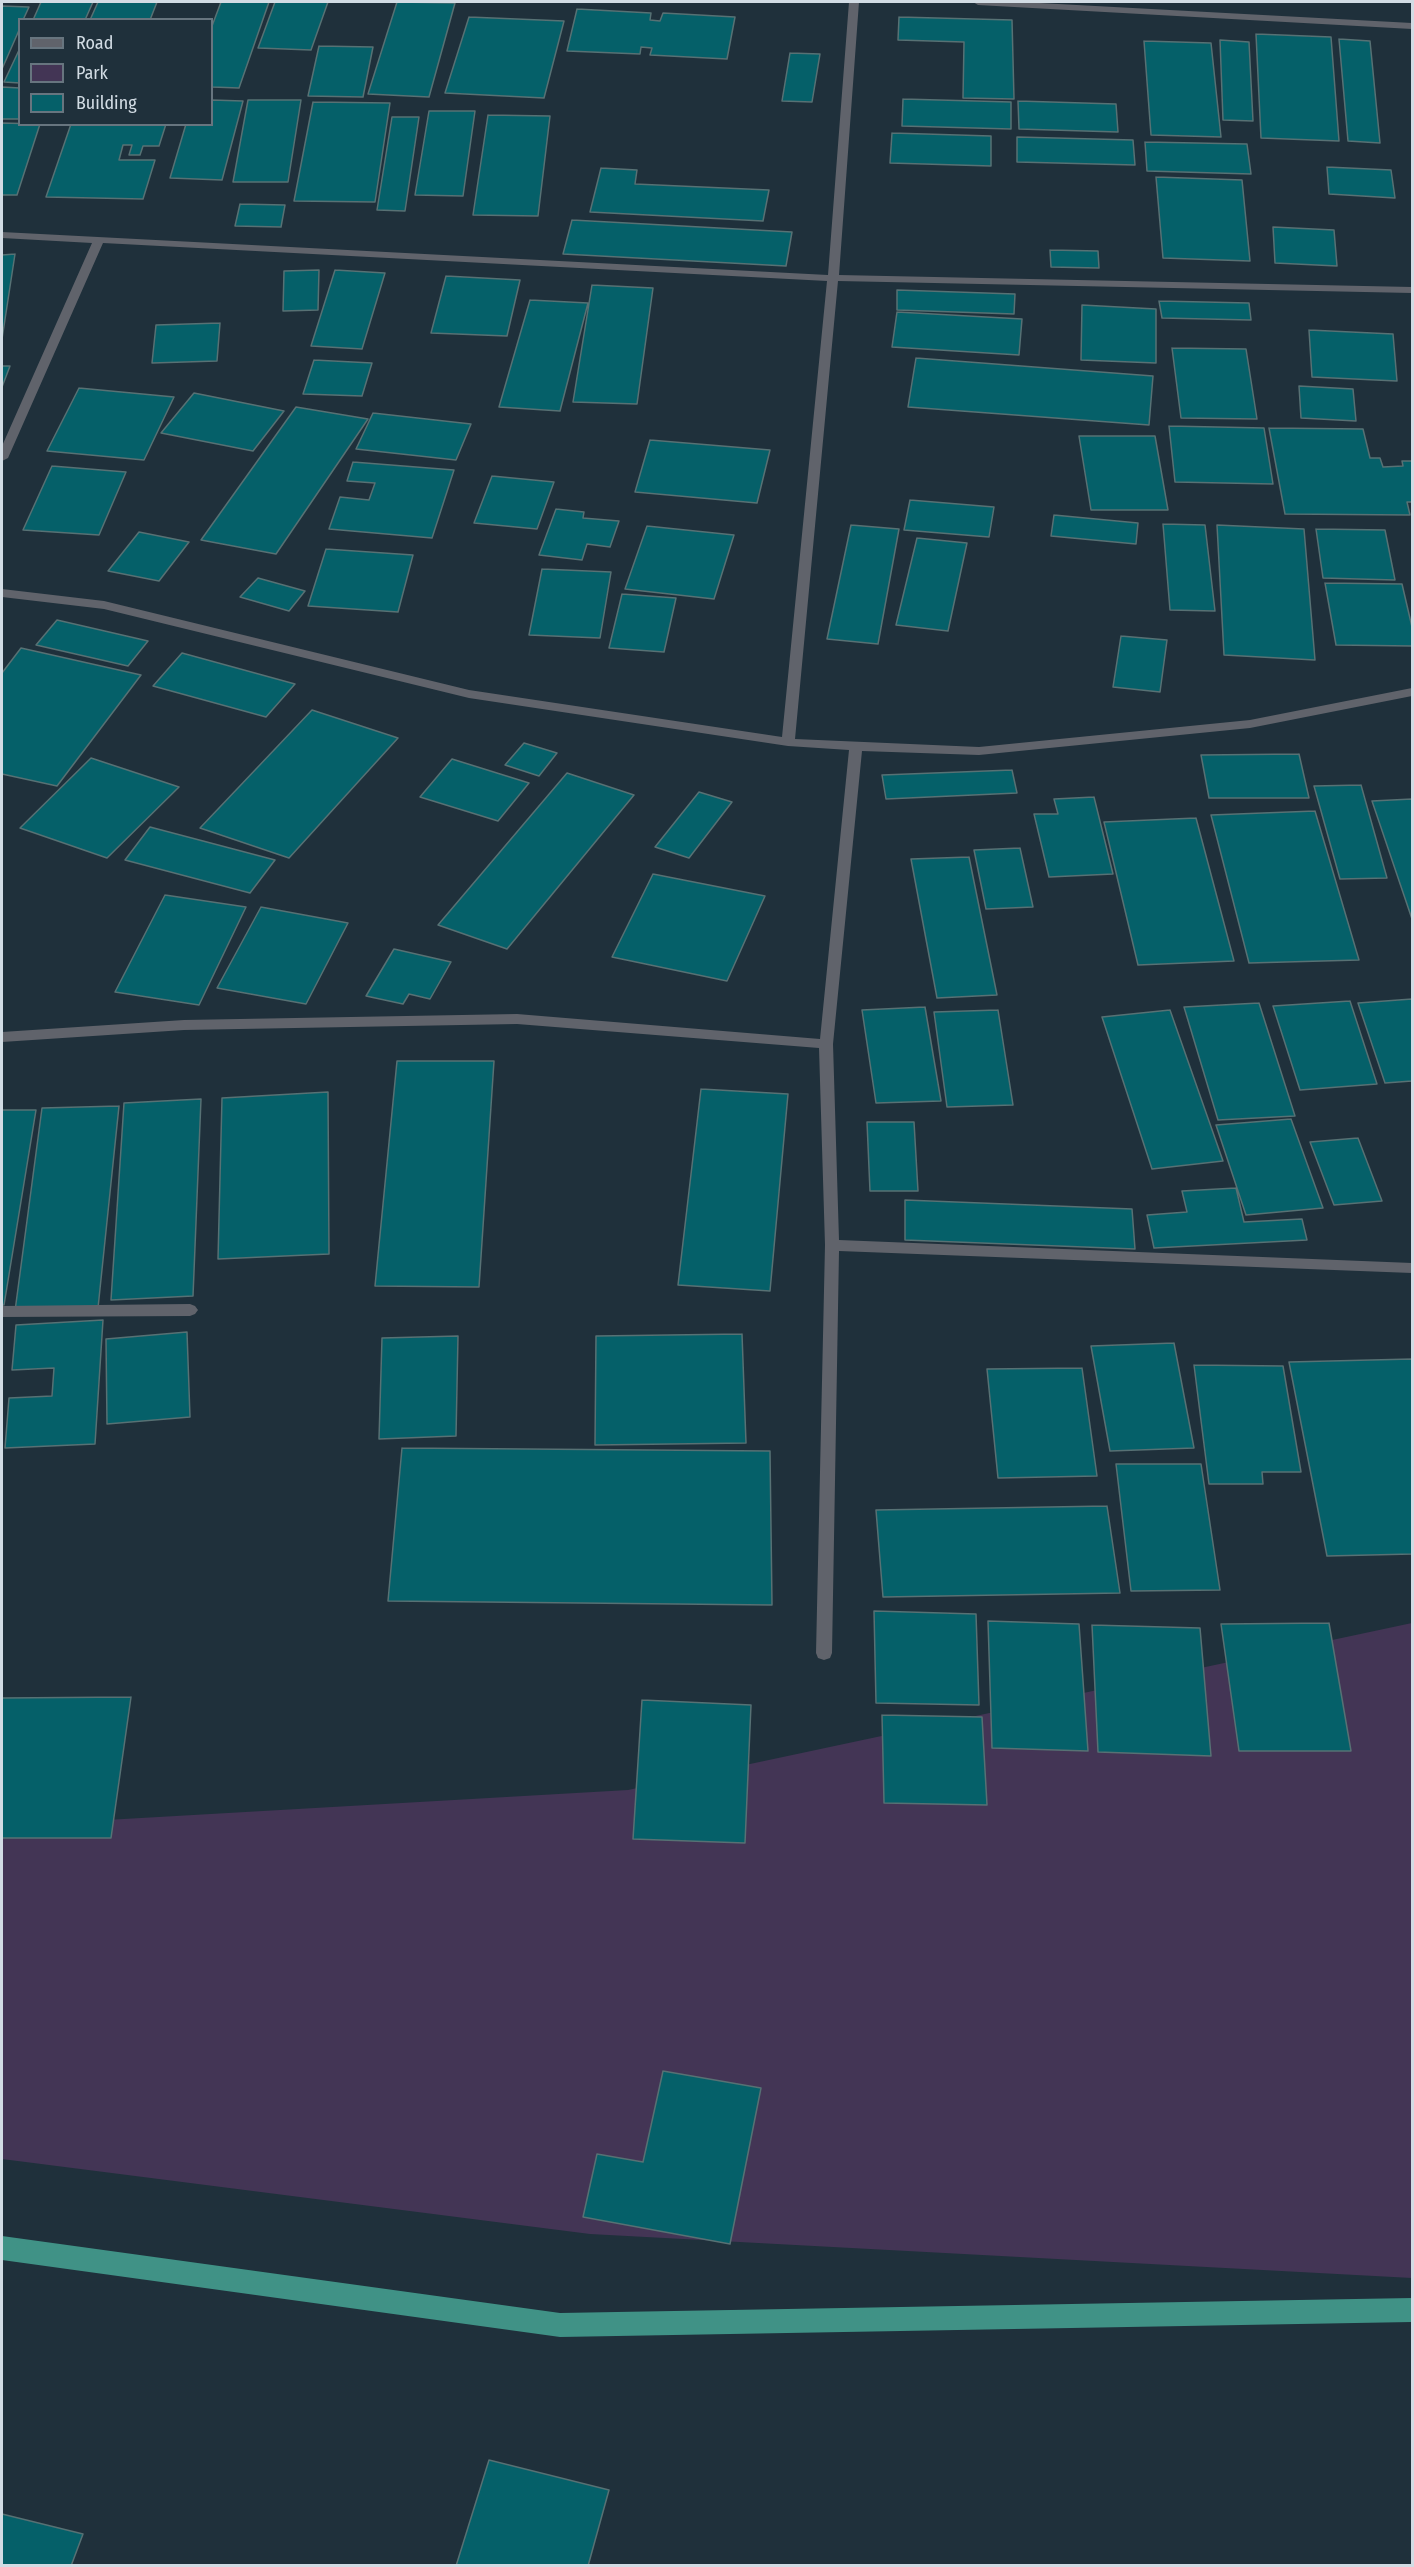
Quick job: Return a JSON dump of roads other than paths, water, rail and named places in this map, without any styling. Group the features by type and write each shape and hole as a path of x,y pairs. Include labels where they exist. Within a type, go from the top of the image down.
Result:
{"street":[{"path":"788,742 832,279 854,2"},
{"path":"978,2 1413,26"},
{"path":"2,236 832,279 1413,290"},
{"path":"2,458 99,240"},
{"path":"2,593 104,605 469,694 788,742 856,747 979,751 1250,724 1413,692"},
{"path":"824,1653 832,1245 826,1044 856,747"},
{"path":"2,1036 184,1025 517,1019 826,1044"},
{"path":"832,1245 1413,1268"},
{"path":"2,1312 190,1310"}],"waterway":[{"path":"2,2248 560,2325 1412,2310"}]}
